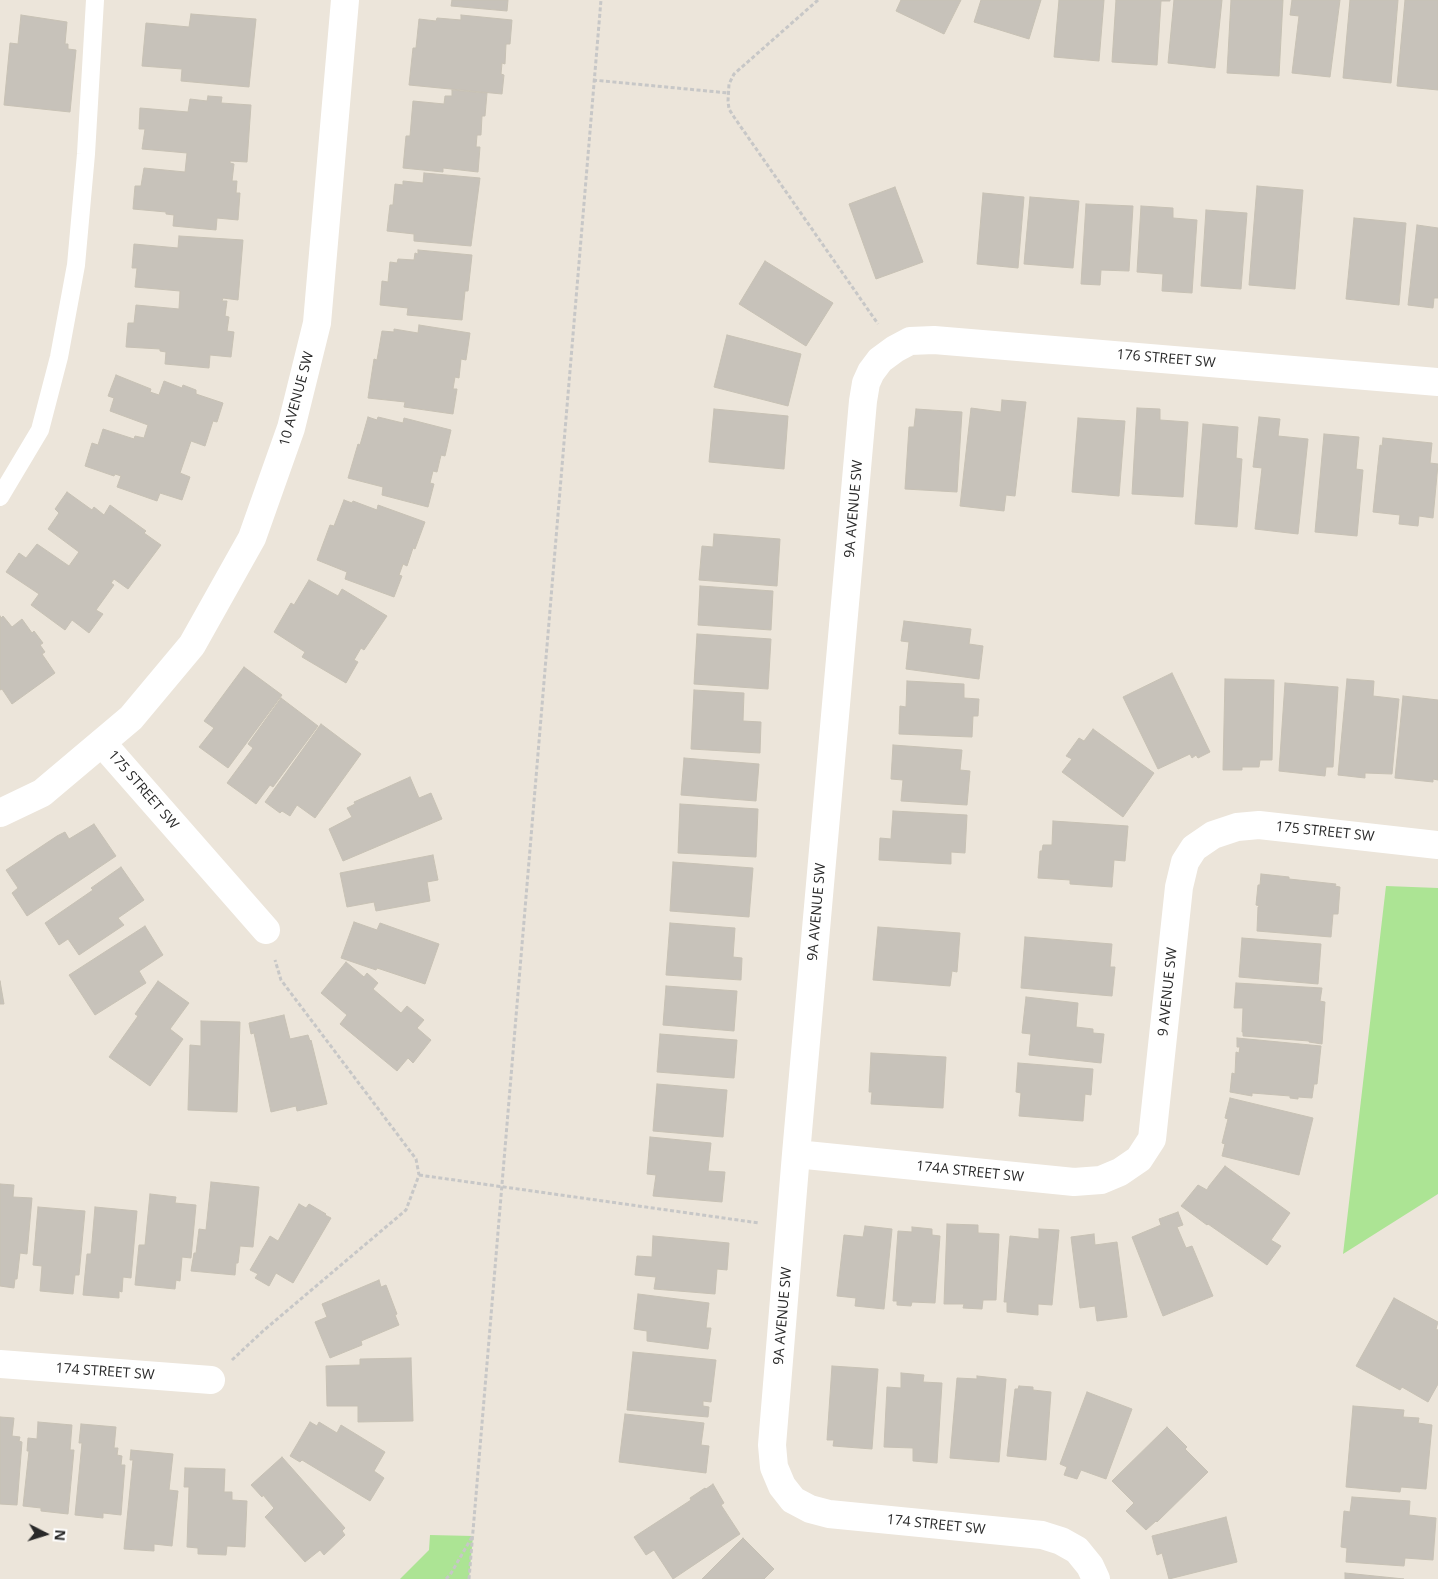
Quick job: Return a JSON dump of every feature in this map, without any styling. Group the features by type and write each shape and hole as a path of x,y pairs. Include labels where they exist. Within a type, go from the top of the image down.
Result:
{"street":[{"name":"10 AVENUE SW","path":"102,743 131,718 192,645 252,538 291,428 317,323 345,0"},
{"name":"176 STREET SW","path":"895,349 910,341 934,340 1438,382"},
{"name":"9A AVENUE SW","path":"782,1486 774,1466 772,1445 863,402 866,384 871,372 880,360 895,349"},
{"name":"175 STREET SW","path":"0,813 42,793 102,743 266,930"},
{"name":"175 STREET SW","path":"1213,835 1238,827 1259,825 1438,844"},
{"name":"9 AVENUE SW","path":"1139,1159 1152,1139 1179,887 1185,862 1194,848 1213,835"},
{"name":"174A STREET SW","path":"796,1154 1074,1182 1101,1180 1120,1172 1139,1159"},
{"name":"174 STREET SW","path":"0,1364 211,1380"},
{"name":"174 STREET SW","path":"782,1486 793,1500 810,1509 829,1514 1042,1535 1061,1541 1077,1550 1093,1573"}],"lane":[{"path":"0,497 40,430 59,357 76,265 86,154 95,0"}],"path":[{"path":"469,1579 600,0"},
{"path":"818,0 734,74 729,84 729,109 895,349"},
{"path":"594,80 728,93"},
{"path":"211,1380 263,1330 406,1210 419,1175 416,1159 280,980 266,930"},
{"path":"419,1175 790,1228"},
{"path":"446,1579 473,1536"}],"green space":[{"path":"1386,886 1438,888 1438,1194 1343,1254"},
{"path":"430,1535 473,1536 469,1579 400,1579 429,1550"}],"building":[{"path":"452,0 508,0 507,11 451,6"},
{"path":"901,0 961,0 944,34 896,11"},
{"path":"981,0 1041,0 1029,39 974,22"},
{"path":"1059,0 1104,0 1099,61 1054,57"},
{"path":"1116,0 1170,0 1161,1 1157,65 1112,62"},
{"path":"1174,0 1222,0 1215,68 1168,63"},
{"path":"1231,0 1283,0 1279,76 1227,73"},
{"path":"1292,0 1340,0 1330,77 1292,73 1299,16 1290,15"},
{"path":"1350,0 1398,0 1391,83 1343,78"},
{"path":"1405,0 1438,0 1438,90 1397,86"},
{"path":"191,14 256,19 249,87 181,81 182,69 142,66 146,23 189,27"},
{"path":"21,15 67,22 65,44 68,44 68,49 76,50 70,112 4,105 10,43 18,44"},
{"path":"461,15 512,20 510,44 506,44 505,64 502,63 501,74 504,75 502,94 409,85 413,48 416,48 419,19 436,21 437,18 461,20"},
{"path":"452,90 487,93 485,116 482,116 481,135 477,135 476,147 480,147 478,172 443,168 443,172 403,168 406,136 410,136 413,101 444,104 445,96 452,96"},
{"path":"208,96 222,97 221,103 251,105 247,162 230,161 230,163 234,164 232,181 237,181 236,193 240,193 238,220 217,218 216,230 173,226 174,215 166,214 166,212 133,209 135,186 141,186 144,168 185,172 187,153 142,149 145,129 139,129 140,108 188,112 190,99 207,101"},
{"path":"424,173 480,178 471,246 414,241 414,234 387,231 390,205 393,205 395,184 403,185 403,181 423,183"},
{"path":"1257,186 1303,190 1295,289 1249,285"},
{"path":"895,187 923,262 876,279 849,204"},
{"path":"983,193 1024,197 1018,268 977,264"},
{"path":"1030,197 1079,201 1073,268 1024,264"},
{"path":"1086,204 1133,206 1129,271 1101,270 1100,285 1081,284"},
{"path":"1141,206 1173,208 1173,218 1197,220 1192,293 1162,291 1163,274 1137,272"},
{"path":"1206,210 1247,213 1241,289 1201,286"},
{"path":"1354,218 1406,223 1399,305 1346,299"},
{"path":"1417,225 1438,228 1438,298 1434,298 1433,308 1408,305"},
{"path":"179,236 243,240 238,300 223,298 222,301 227,301 225,316 229,317 227,331 234,332 231,357 210,355 209,368 165,364 166,352 160,351 160,349 126,347 128,323 134,323 136,305 179,309 180,291 135,287 137,268 132,268 134,244 178,248"},
{"path":"418,250 472,255 468,291 465,291 462,320 407,315 408,308 380,305 382,281 388,282 390,262 397,263 398,259 414,260 415,253 418,254"},
{"path":"765,261 833,303 806,346 739,304"},
{"path":"419,325 470,333 466,360 461,359 459,378 455,377 453,389 457,389 453,414 404,407 405,402 368,398 374,359 377,360 382,331 394,332 394,329 418,333"},
{"path":"727,335 801,354 788,406 714,387"},
{"path":"116,375 151,389 150,392 159,395 164,381 182,388 183,385 196,390 196,394 223,403 217,422 213,421 205,446 191,441 180,473 190,477 182,500 160,493 157,501 117,487 121,476 115,474 114,476 85,466 92,443 98,445 103,429 134,439 135,436 144,438 148,425 110,411 114,398 108,396"},
{"path":"1002,400 1026,402 1015,496 1006,495 1004,511 960,506 971,408 1001,412"},
{"path":"1137,408 1160,409 1160,420 1188,422 1183,497 1132,494"},
{"path":"714,409 788,416 784,469 709,462"},
{"path":"916,409 962,412 957,492 905,489 909,427 914,427"},
{"path":"368,417 377,420 378,417 403,423 404,418 451,430 445,456 441,455 437,472 433,471 430,483 434,484 428,507 382,495 383,487 348,478"},
{"path":"1259,417 1280,419 1278,436 1308,439 1298,534 1255,529 1262,468 1253,467"},
{"path":"1078,418 1125,421 1119,496 1072,492"},
{"path":"1203,424 1238,427 1236,458 1242,459 1237,527 1195,524"},
{"path":"1324,434 1359,437 1356,469 1363,470 1357,536 1315,532"},
{"path":"1383,438 1432,443 1430,463 1438,464 1433,518 1419,516 1418,526 1399,524 1400,515 1373,512 1380,445 1382,446"},
{"path":"67,492 92,510 94,507 104,515 110,505 146,531 144,533 161,545 128,589 114,579 111,583 114,585 96,610 103,614 89,633 72,620 65,630 31,605 39,594 6,572 19,553 26,558 37,544 69,566 79,552 48,529 59,513 55,509"},
{"path":"344,500 352,503 353,501 377,510 378,505 425,522 407,566 403,564 399,575 402,576 394,597 345,579 347,572 317,560 330,525 334,526"},
{"path":"714,534 780,539 777,586 699,580 702,546 713,547"},
{"path":"309,580 338,596 342,589 387,616 364,650 361,648 354,660 358,662 346,683 302,657 305,652 274,632 291,603 294,605"},
{"path":"700,586 773,591 771,630 698,625"},
{"path":"0,616 1,618 3,616 12,627 22,619 32,633 34,631 43,643 40,645 45,652 42,654 55,673 12,704 2,689 0,690"},
{"path":"904,621 971,629 969,644 983,646 979,679 906,669 909,642 901,641"},
{"path":"697,634 771,639 768,689 694,684"},
{"path":"244,667 282,695 228,768 199,747 214,728 204,721"},
{"path":"1172,673 1210,752 1198,758 1196,755 1192,758 1190,754 1158,769 1123,697"},
{"path":"1225,679 1274,680 1272,760 1260,760 1259,767 1242,767 1242,770 1223,770"},
{"path":"1347,679 1374,681 1373,696 1399,699 1392,774 1365,773 1365,778 1338,775"},
{"path":"907,681 964,684 964,698 979,699 978,716 973,716 972,737 899,734 900,706 906,707"},
{"path":"1285,683 1338,687 1333,767 1326,767 1325,776 1279,771"},
{"path":"694,690 744,693 743,721 761,722 760,753 691,749"},
{"path":"1403,696 1438,700 1438,780 1433,779 1433,782 1395,778"},
{"path":"281,698 318,726 273,787 270,785 256,804 227,783 253,748 248,744"},
{"path":"321,724 361,754 315,818 297,805 290,816 282,811 280,813 265,802"},
{"path":"1093,729 1154,773 1123,817 1062,772 1072,759 1066,756 1079,738 1084,741"},
{"path":"893,745 962,750 960,770 970,771 967,805 901,801 903,780 891,779"},
{"path":"684,758 759,764 756,801 681,795"},
{"path":"410,777 419,798 431,793 442,819 343,861 329,829 352,817 347,808 355,804 354,802"},
{"path":"680,804 758,809 756,857 678,853"},
{"path":"893,811 967,815 965,853 951,852 951,864 879,860 880,838 891,839"},
{"path":"1053,821 1128,826 1125,861 1114,860 1112,887 1070,884 1070,880 1038,878 1040,851 1042,851 1043,845 1052,845"},
{"path":"94,824 116,856 27,916 12,893 18,888 6,870 57,836 65,832 69,839"},
{"path":"433,855 438,880 427,882 430,901 376,911 374,902 347,907 340,873"},
{"path":"673,862 753,868 749,917 670,911"},
{"path":"121,867 144,900 118,918 124,925 79,955 68,939 59,945 45,923 93,890 91,888"},
{"path":"1261,874 1336,884 1335,886 1340,887 1338,914 1333,914 1331,937 1257,931 1258,907 1260,906 1256,905"},
{"path":"354,922 377,930 380,923 439,944 425,984 341,958"},
{"path":"670,923 735,928 733,957 742,958 741,980 666,975"},
{"path":"145,926 163,955 139,971 146,983 95,1015 69,975"},
{"path":"878,927 960,933 957,972 952,971 950,986 873,980"},
{"path":"1025,937 1112,944 1110,967 1115,967 1112,996 1021,988"},
{"path":"1242,938 1321,944 1318,984 1239,977"},
{"path":"346,962 364,977 367,973 378,983 373,989 401,1013 407,1006 424,1020 417,1028 431,1040 413,1063 408,1058 397,1071 340,1024 347,1015 321,993"},
{"path":"0,981 4,1004 0,1004"},
{"path":"158,981 189,1003 170,1029 183,1039 150,1086 109,1057 138,1016 135,1014"},
{"path":"1236,983 1322,988 1320,1001 1325,1002 1322,1044 1309,1041 1243,1036 1243,1008 1234,1008"},
{"path":"666,986 737,991 734,1031 663,1025"},
{"path":"1026,997 1078,1003 1076,1027 1093,1029 1093,1033 1104,1034 1101,1063 1029,1055 1031,1034 1022,1033"},
{"path":"284,1015 290,1039 308,1035 311,1040 327,1104 297,1111 296,1106 271,1112 254,1033 251,1034 249,1023"},
{"path":"201,1021 240,1022 237,1112 188,1110 190,1045 201,1046"},
{"path":"660,1034 737,1040 734,1078 657,1072"},
{"path":"1237,1038 1321,1046 1317,1084 1314,1084 1312,1098 1298,1097 1298,1099 1290,1098 1290,1096 1252,1093 1252,1096 1230,1092 1232,1073 1235,1074 1236,1052 1239,1053 1240,1047 1237,1047"},
{"path":"871,1053 946,1057 943,1108 871,1104 872,1092 869,1092"},
{"path":"1018,1063 1093,1069 1091,1095 1085,1094 1083,1121 1019,1116 1021,1093 1016,1092"},
{"path":"657,1084 727,1090 723,1137 653,1131"},
{"path":"1230,1098 1313,1118 1299,1175 1222,1156 1225,1144 1222,1143 1228,1119 1225,1118"},
{"path":"650,1137 711,1143 708,1171 725,1172 722,1202 653,1196 656,1175 647,1174"},
{"path":"1225,1166 1290,1213 1271,1240 1281,1246 1267,1265 1181,1206 1198,1185 1207,1190"},
{"path":"211,1182 259,1187 253,1247 240,1246 235,1275 191,1271 194,1253 196,1253 199,1229 206,1230"},
{"path":"0,1184 14,1185 13,1197 32,1198 27,1254 20,1253 14,1288 0,1286"},
{"path":"150,1194 176,1197 175,1203 196,1205 191,1258 182,1257 180,1281 176,1280 175,1289 135,1285 139,1245 145,1245"},
{"path":"299,1204 306,1208 309,1204 331,1218 293,1283 276,1273 269,1286 255,1278 258,1274 250,1270 270,1236 278,1241"},
{"path":"38,1207 85,1211 79,1275 75,1275 73,1294 40,1291 42,1266 33,1265"},
{"path":"95,1207 137,1211 131,1278 123,1277 122,1292 119,1291 119,1298 83,1295 87,1254 91,1254"},
{"path":"1178,1212 1183,1225 1177,1227 1186,1248 1192,1246 1213,1296 1163,1316 1132,1237 1161,1225 1159,1219"},
{"path":"947,1224 978,1225 978,1233 999,1234 996,1300 983,1300 982,1309 963,1308 964,1304 944,1304"},
{"path":"865,1226 892,1229 884,1309 855,1306 856,1298 837,1296 844,1235 863,1237"},
{"path":"912,1227 932,1229 932,1235 940,1236 935,1303 912,1302 911,1306 897,1305 897,1301 893,1301 898,1231 912,1232"},
{"path":"1039,1229 1059,1230 1052,1305 1038,1304 1038,1315 1007,1312 1007,1302 1004,1302 1010,1236 1039,1239"},
{"path":"1094,1234 1095,1245 1117,1242 1127,1317 1097,1321 1095,1306 1080,1308 1071,1237"},
{"path":"653,1236 729,1243 727,1270 717,1269 715,1294 654,1289 656,1277 635,1275 637,1256 652,1257"},
{"path":"379,1280 381,1287 386,1285 399,1325 361,1341 362,1345 330,1358 315,1322 327,1317 322,1304"},
{"path":"638,1294 709,1303 706,1328 711,1328 708,1349 647,1341 647,1331 634,1329"},
{"path":"1394,1298 1438,1322 1436,1329 1438,1330 1438,1384 1428,1402 1402,1387 1400,1390 1356,1366"},
{"path":"633,1352 716,1360 711,1402 703,1401 703,1406 709,1407 708,1417 627,1410"},
{"path":"411,1358 413,1421 358,1422 358,1406 327,1406 326,1366 360,1365 360,1359"},
{"path":"832,1366 878,1369 872,1449 833,1446 834,1440 827,1440"},
{"path":"901,1373 924,1375 923,1382 942,1383 937,1463 913,1461 913,1448 884,1447 887,1387 901,1388"},
{"path":"977,1376 1006,1379 999,1462 950,1458 957,1378 977,1379"},
{"path":"1019,1386 1033,1387 1033,1390 1051,1392 1046,1460 1007,1456 1015,1389 1018,1389"},
{"path":"1087,1392 1132,1409 1106,1479 1081,1470 1077,1479 1064,1475 1067,1467 1060,1464"},
{"path":"1353,1406 1404,1410 1403,1417 1419,1418 1418,1423 1432,1425 1426,1489 1401,1487 1400,1492 1346,1487"},
{"path":"625,1414 704,1423 701,1445 709,1446 706,1473 619,1462"},
{"path":"0,1417 14,1418 12,1436 20,1437 19,1441 22,1442 17,1505 0,1504"},
{"path":"38,1422 72,1425 70,1450 74,1450 68,1514 41,1511 41,1508 23,1506 29,1451 27,1451 28,1438 37,1439"},
{"path":"310,1422 317,1426 319,1422 337,1433 341,1425 385,1452 374,1471 384,1478 370,1501 302,1460 300,1462 290,1456"},
{"path":"81,1424 116,1427 114,1448 118,1448 117,1455 122,1456 121,1465 125,1465 121,1515 103,1513 103,1518 75,1515 82,1443 79,1443"},
{"path":"1167,1427 1187,1447 1185,1449 1208,1472 1157,1522 1146,1530 1126,1511 1134,1503 1112,1481"},
{"path":"131,1450 173,1454 169,1490 178,1491 172,1546 154,1544 154,1551 124,1549 133,1460 130,1460"},
{"path":"282,1457 345,1528 342,1531 345,1535 324,1555 320,1550 305,1562 265,1517 274,1508 251,1485"},
{"path":"185,1468 225,1469 224,1492 232,1492 232,1500 247,1501 245,1547 227,1546 226,1555 198,1554 198,1548 187,1547 189,1487 184,1487"},
{"path":"713,1484 724,1503 721,1505 740,1534 673,1579 654,1550 646,1555 634,1537"},
{"path":"1352,1497 1410,1501 1409,1515 1436,1518 1433,1560 1405,1558 1404,1566 1346,1562 1347,1548 1341,1547 1344,1511 1350,1512"},
{"path":"1226,1517 1237,1562 1169,1579 1162,1553 1157,1555 1152,1536"},
{"path":"743,1538 774,1569 764,1579 702,1579"},
{"path":"1345,1573 1404,1579 1345,1579"}]}
